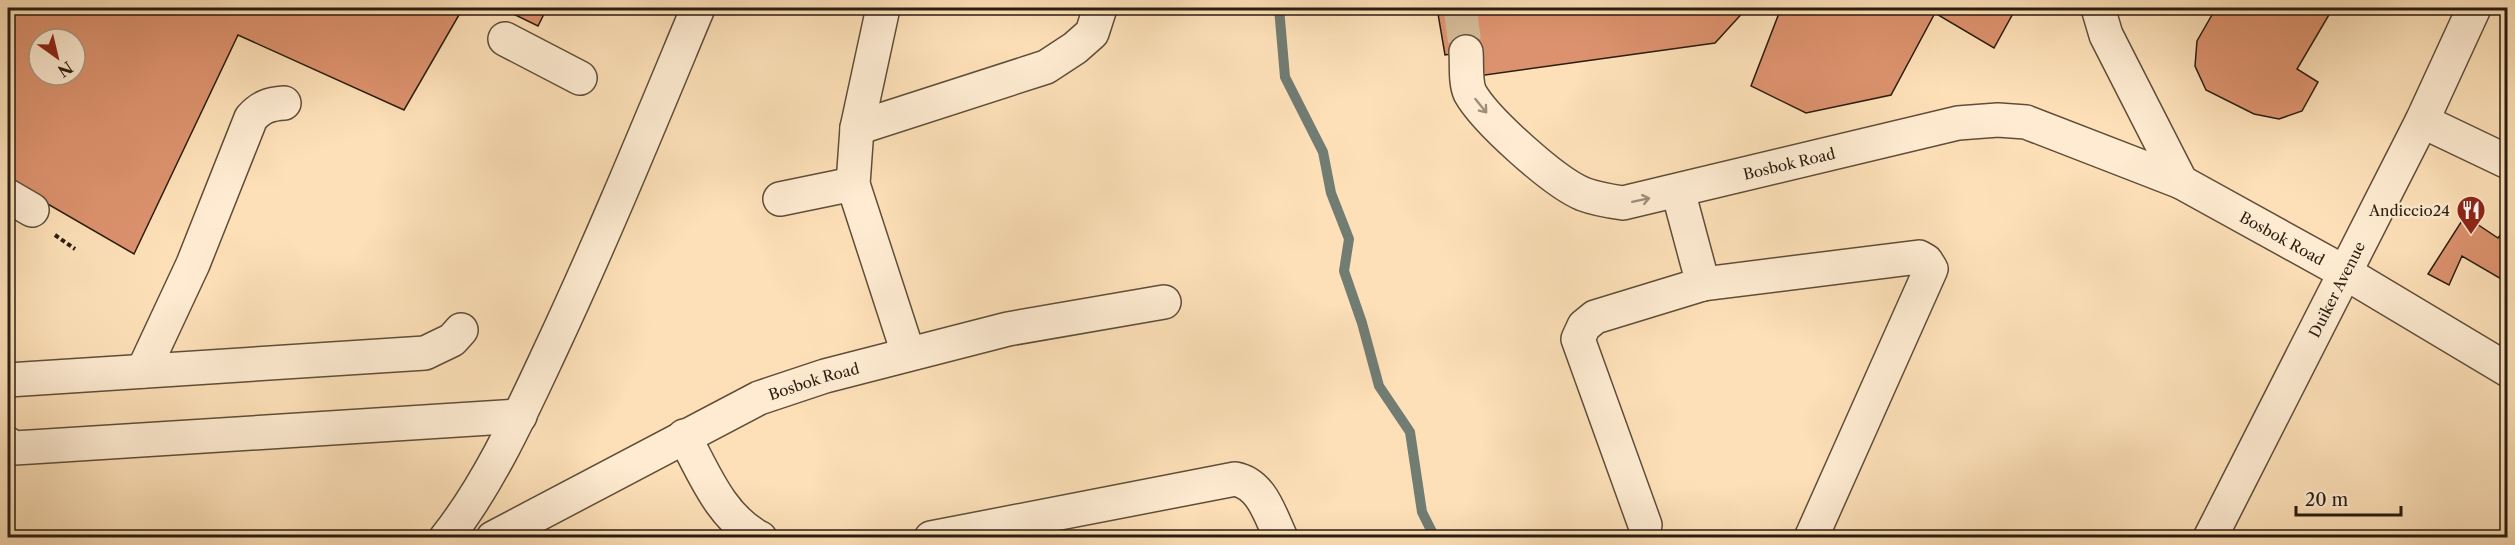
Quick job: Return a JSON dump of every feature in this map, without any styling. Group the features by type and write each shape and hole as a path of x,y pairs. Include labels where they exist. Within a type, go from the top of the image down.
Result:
{"street":[{"path":"446,537 461,519 520,416 592,262 698,8"},
{"path":"883,8 857,128 853,184 908,353"},
{"path":"857,128 1046,67 1076,48 1092,33 1100,8"},
{"path":"2098,8 2106,35 2181,182"},
{"name":"Duiker Avenue","path":"2210,537 2422,121 2474,8"},
{"path":"505,39 580,78"},
{"name":"Bosbok Road","path":"1466,52 1469,88 1480,107 1550,174 1581,193 1623,203 1958,123 1998,120 2026,122 2181,182 2344,272 2508,370"},
{"path":"143,371 193,264 251,118 259,109 270,104 284,103"},
{"path":"2422,121 2508,162"},
{"path":"780,199 853,184"},
{"path":"1678,191 1703,284"},
{"path":"1645,525 1578,339 1584,326 1595,317 1703,284 1919,257 1926,261 1931,269 1811,537"},
{"name":"Bosbok Road","path":"493,537 759,398 908,353 1008,329 1164,302"},
{"path":"8,380 424,353 452,340 461,330"},
{"path":"8,444 14,448 520,416"},
{"path":"684,436 717,498 734,519 760,537"},
{"path":"931,537 1217,480 1234,479 1246,481 1257,490 1281,537"}],"building":[{"path":"8,8 463,8 404,110 238,35 134,254 8,181"},
{"path":"501,8 547,8 538,26"},
{"path":"1437,8 1747,8 1715,43 1478,76 1466,52 1445,55"},
{"path":"1781,8 2016,8 1994,48 1935,13 1891,95 1806,113 1751,86"},
{"path":"2216,8 2333,8 2297,69 2318,82 2302,111 2279,119 2254,114 2206,90 2195,66 2197,41"},
{"path":"2465,216 2498,238 2508,225 2508,283 2462,256 2449,285 2428,274"}],"waterway":[{"path":"1279,8 1285,77 1323,152 1331,193 1349,239 1344,271 1362,323 1379,386 1410,432 1422,512 1435,538"}],"tunnel":[{"path":"1460,8 1466,52"}],"place":[{"name":"Andiccio24","path":"2471,236"}]}
